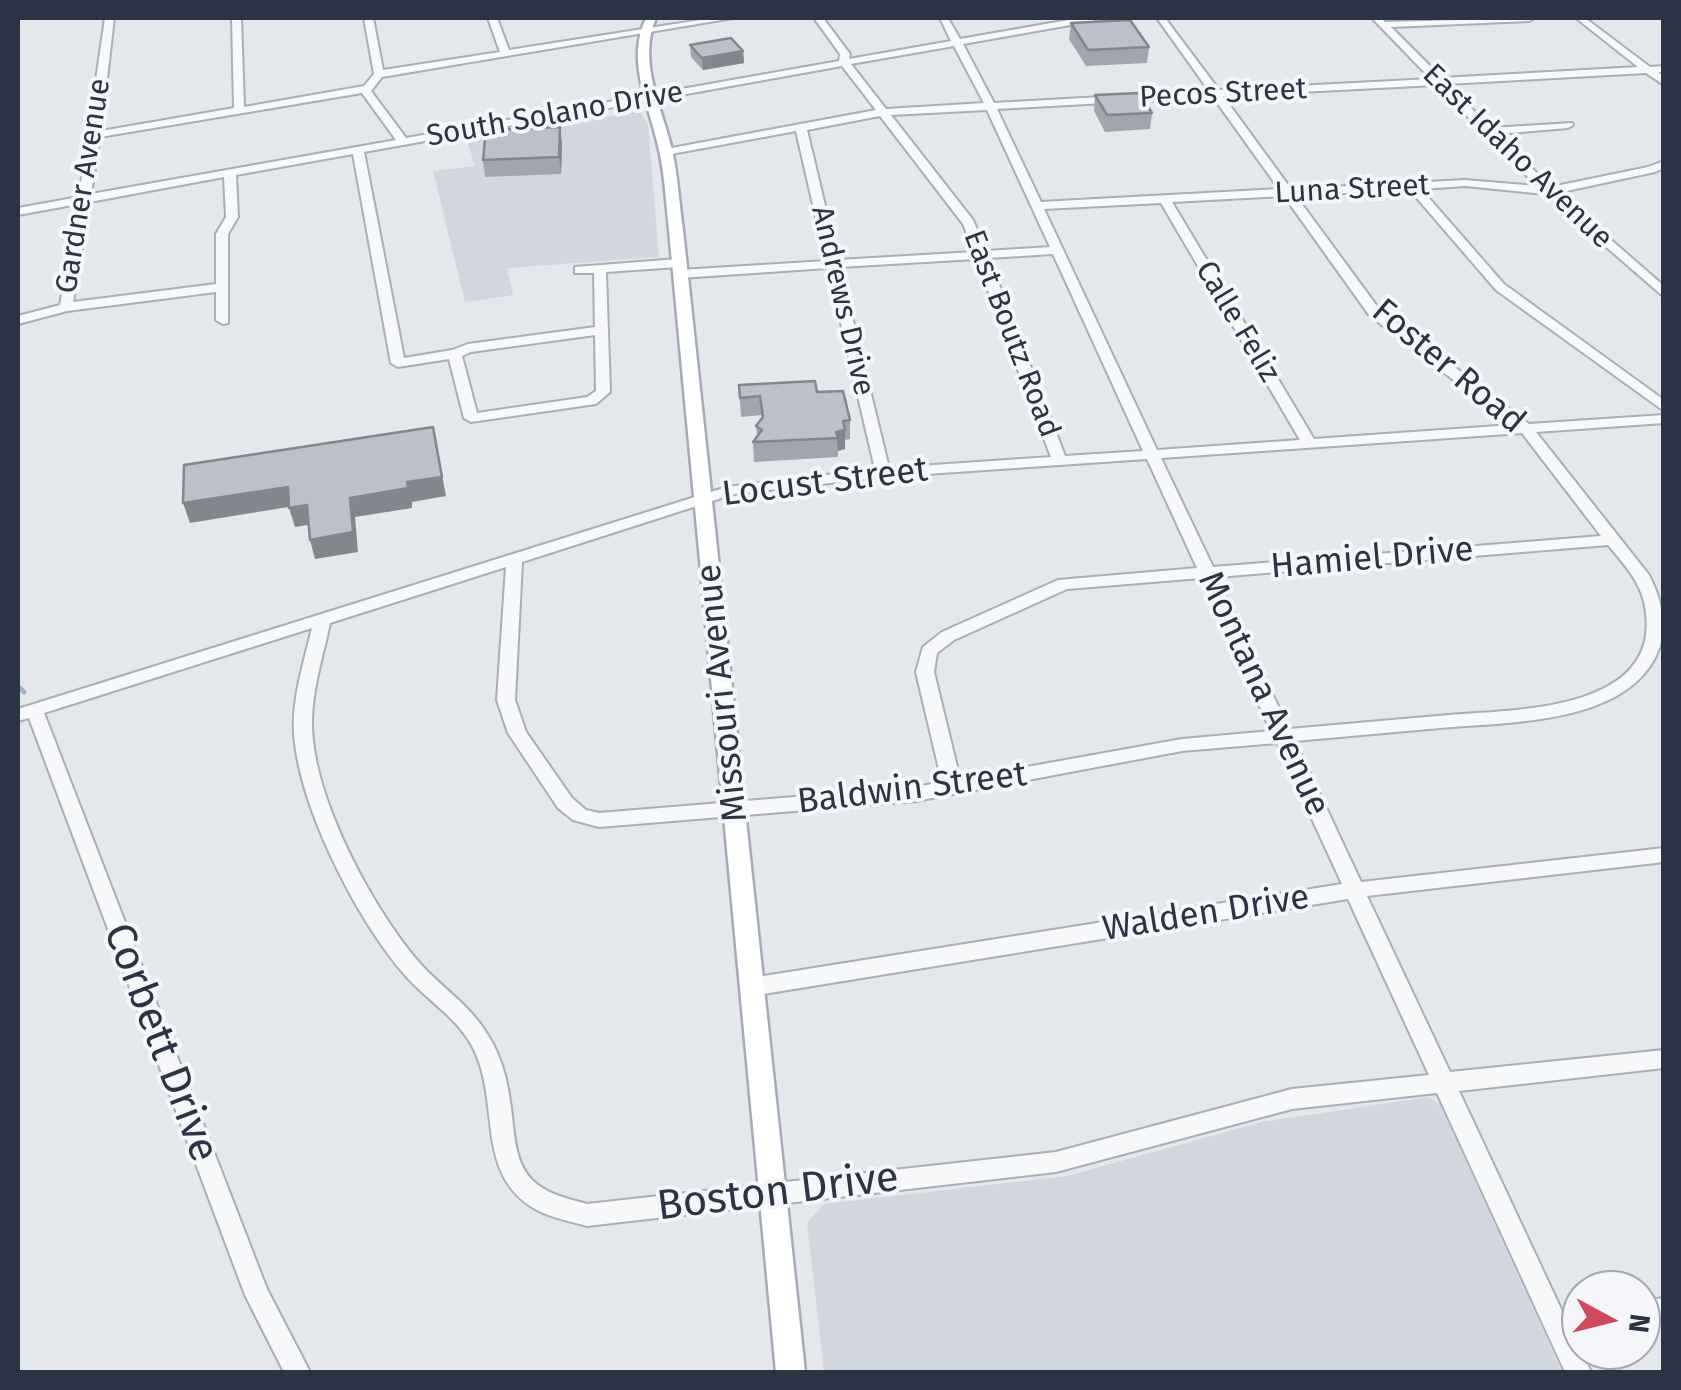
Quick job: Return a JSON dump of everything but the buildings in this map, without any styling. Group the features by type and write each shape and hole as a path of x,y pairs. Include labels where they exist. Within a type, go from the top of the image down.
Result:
{"main road":[{"name":"Missouri Avenue","path":"651,18 645,31 642,63 666,152 791,1372"}],"street":[{"name":"Gardner Avenue","path":"18,320 66,307 96,135 109,18"},
{"path":"236,18 239,111"},
{"path":"368,18 379,74"},
{"path":"492,18 505,52"},
{"path":"96,135 367,88 379,74 728,18"},
{"name":"East Boutz Road","path":"818,18 845,54 844,62 969,224 1060,460"},
{"name":"Montana Avenue","path":"944,18 991,108 1443,1082 1561,1309"},
{"name":"South Solano Drive","path":"18,210 1092,18"},
{"name":"Foster Road","path":"1161,18 1374,312 1526,429 1648,588 1656,628 1642,665 1613,691 1583,704 1549,712 1283,736"},
{"path":"1379,21 1529,18"},
{"path":"1580,18 1664,82"},
{"name":"East Idaho Avenue","path":"1379,21 1548,191 1664,293"},
{"name":"Pecos Street","path":"666,152 885,112 1664,70"},
{"path":"367,88 367,95 403,142"},
{"path":"1488,130 1568,125"},
{"name":"Andrews Drive","path":"801,129 883,473"},
{"path":"358,150 398,363 455,354 468,348 601,330"},
{"name":"Luna Street","path":"1036,206 1465,183 1548,191 1664,164"},
{"path":"1651,170 1664,180"},
{"path":"223,320 222,234 232,218 230,174"},
{"path":"1412,186 1500,287 1664,407"},
{"name":"Calle Feliz","path":"1165,200 1310,444"},
{"path":"579,270 836,265 1056,250"},
{"path":"455,354 471,418 592,401 603,392 600,269"},
{"path":"66,307 222,286"},
{"name":"Locust Street","path":"26,712 732,490 883,473 1664,419"},
{"name":"Hamiel Drive","path":"953,789 925,672 926,658 934,646 1064,584 1614,540"},
{"name":"Baldwin Street","path":"514,559 506,700 517,733 566,803 580,815 599,820 953,789 1166,748 1283,736"},
{"name":"Boston Drive","path":"322,619 302,729 307,770 377,920 412,969 460,1012 484,1046 496,1082 502,1120 501,1147 522,1188 544,1204 587,1215 1056,1162 1292,1099 1664,1059"},
{"name":"Corbett Drive","path":"26,712 258,1295 297,1372"},
{"name":"Walden Drive","path":"751,987 1354,890 1664,855"}],"shaded area":[{"path":"640,111 648,125 659,257 507,268 513,295 465,302 433,171 475,166 467,140"},
{"path":"1428,1097 1440,1105 1562,1372 824,1372 807,1223 824,1204 1067,1176 1262,1122"}],"waterway":[{"path":"18,686 24,692"}]}
